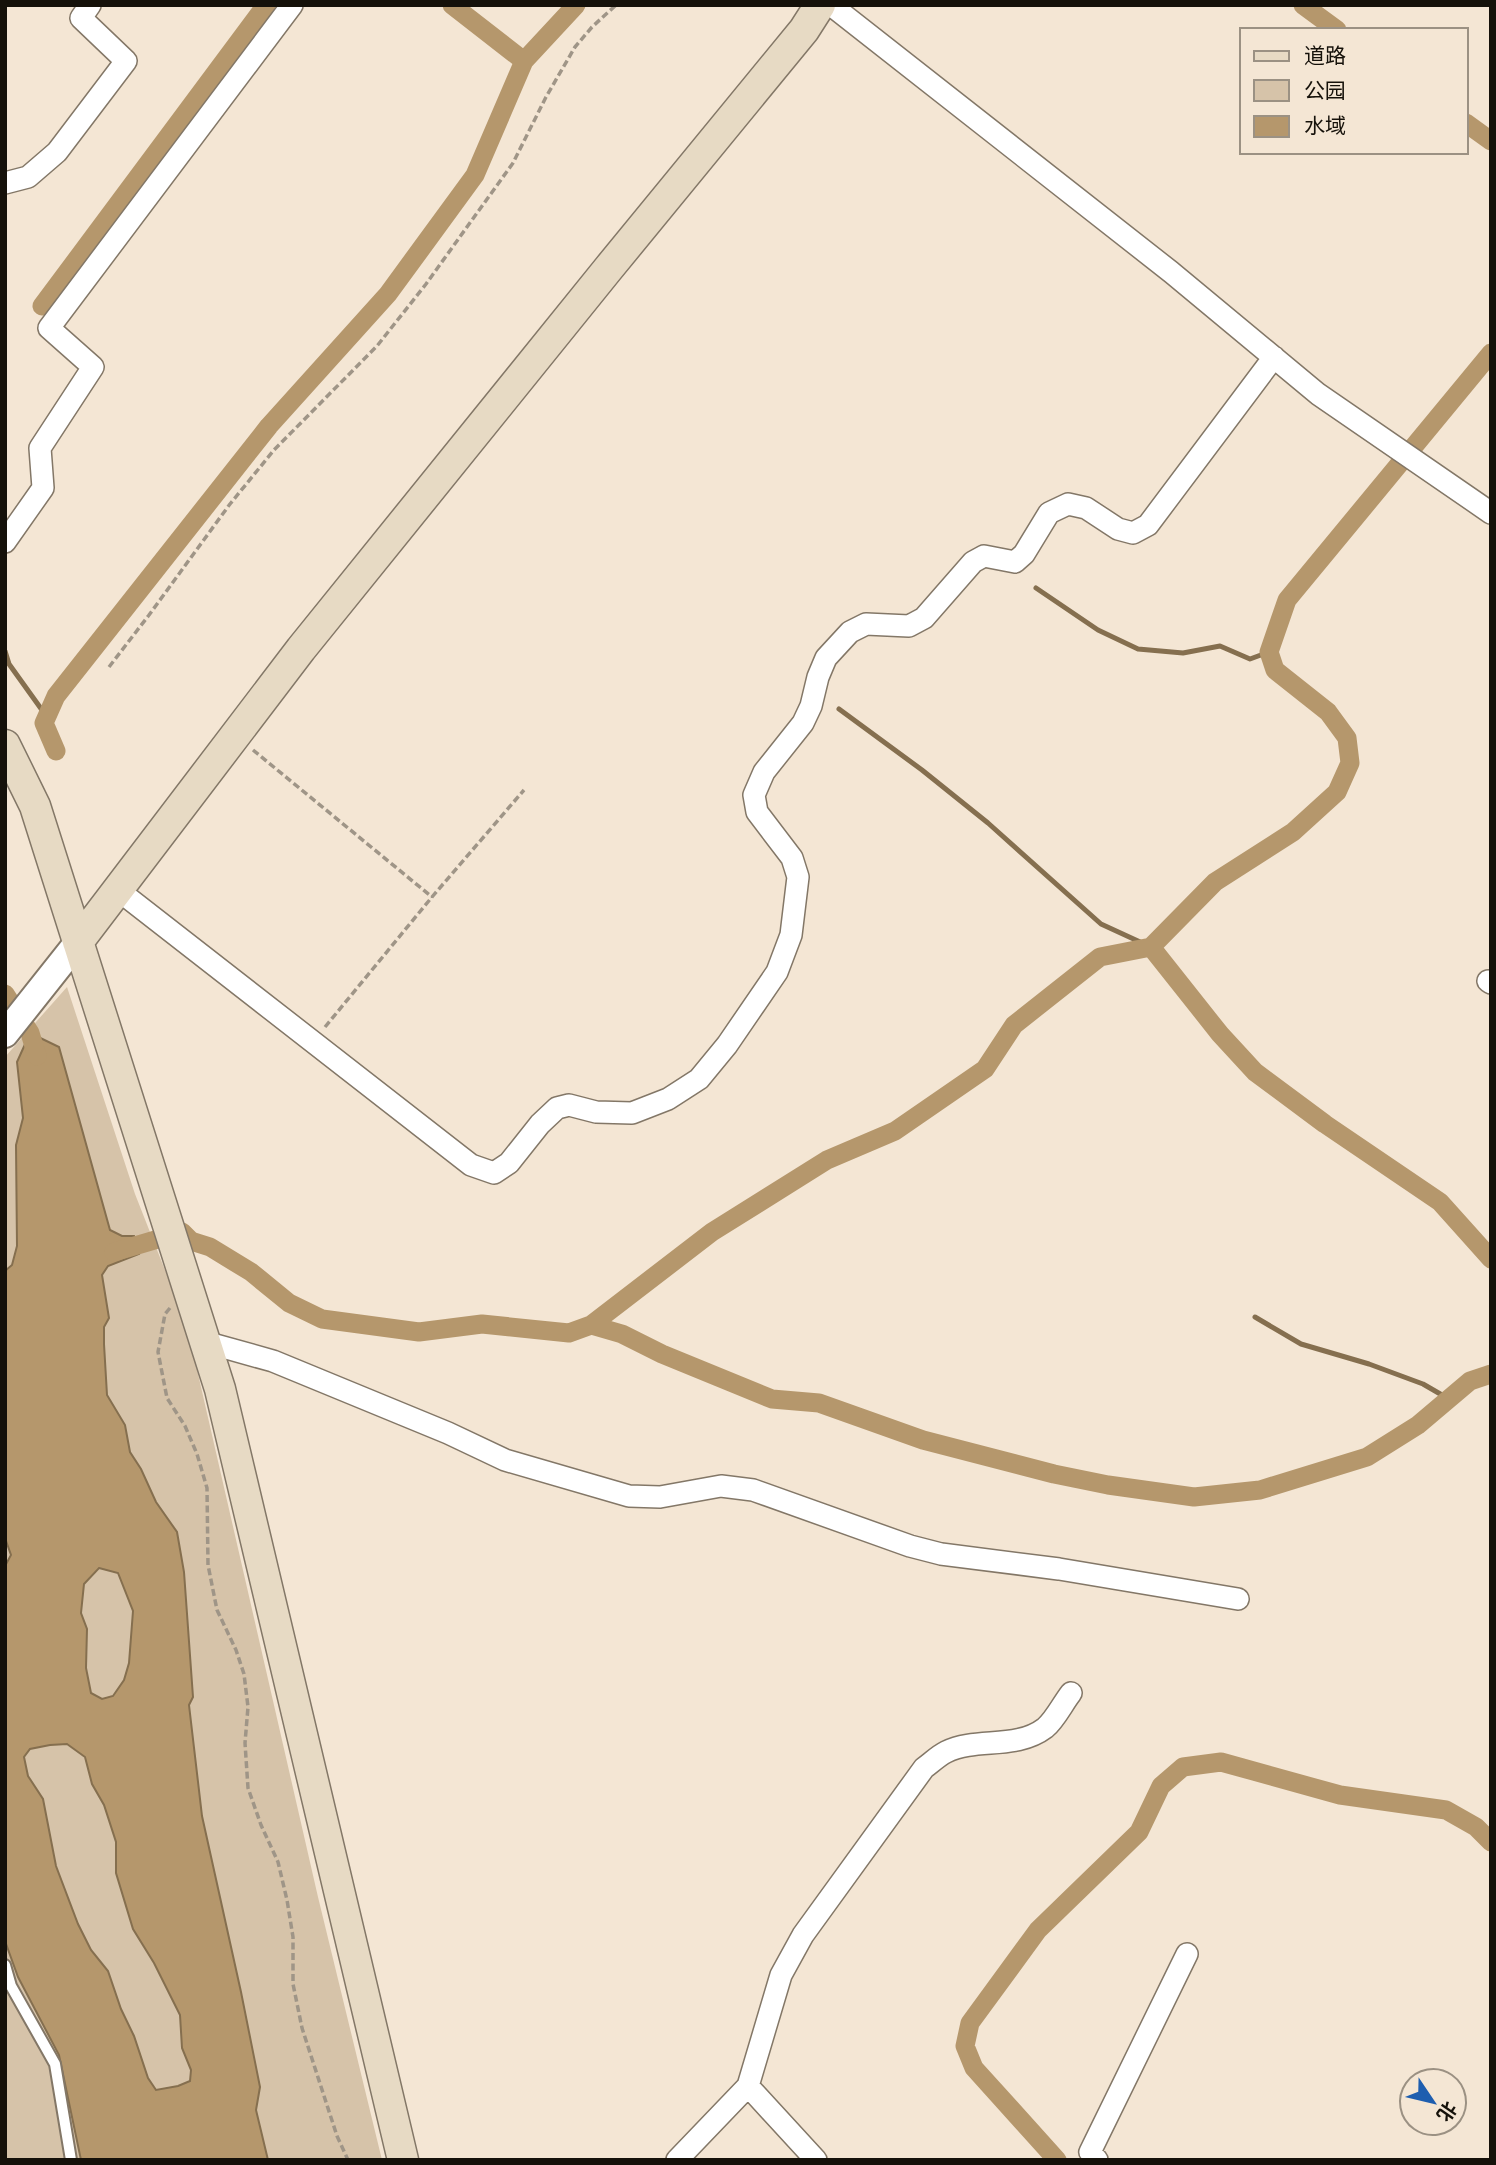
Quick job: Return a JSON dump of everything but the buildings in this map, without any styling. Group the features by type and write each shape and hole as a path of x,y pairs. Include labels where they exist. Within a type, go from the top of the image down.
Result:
{"main road":[{"path":"78,942 301,649 804,30 820,5"},
{"path":"5,745 35,806 224,1403 403,2160"}],"street":[{"path":"5,183 28,177 57,152 126,61 81,18 90,5"},
{"path":"5,542 43,488 40,448 93,367 49,328 292,5"},
{"path":"831,5 1160,264 1318,394 1491,513"},
{"path":"118,890 471,1166 494,1174 509,1163 540,1124 557,1108 569,1105 596,1112 632,1112 668,1099 699,1079 727,1045 776,972 791,935 798,877 792,858 757,812 754,795 764,772 803,723 826,658 850,632 866,624 909,626 924,618 973,562 984,556 1016,562 1024,554 1049,513 1068,504 1086,508 1125,531 1133,533 1148,525 1274,357"},
{"path":"5,1034 78,942"},
{"path":"205,1342 273,1361 448,1433 505,1461 629,1496 660,1497 721,1486 753,1490 941,1554 1059,1569 1238,1599"},
{"path":"677,2160 748,2086 781,1975 803,1935 924,1768 947,1752 1030,1736 1047,1727 1071,1693"},
{"path":"1097,2160 1090,2152 1187,1954"},
{"path":"748,2086 816,2160"}],"lane":[{"path":"5,1965 11,1986 55,2064 71,2160"}],"path":[{"path":"108,667 230,504 274,450 377,346 426,284 513,163 575,47 616,5"},
{"path":"235,736 432,897"},
{"path":"313,1042 524,790"},
{"path":"188,1288 165,1314 158,1352 160,1363 167,1398 185,1426 207,1488 208,1566 217,1609 244,1674 248,1707 248,1788 278,1862 287,1900 293,1937 293,1984 302,2028 337,2136 348,2160"}],"green space":[{"path":"67,987 135,1194 187,1326 318,1897 382,2160 5,2160 5,1057"}],"water":[{"path":"30,1033 59,1047 110,1230 122,1236 134,1236 139,1254 108,1266 102,1275 109,1318 104,1327 107,1395 125,1425 130,1452 156,1502 177,1532 184,1572 193,1697 189,1705 202,1816 260,2087 256,2110 268,2160 81,2160 59,2055 18,1977 5,1941 5,1566 11,1555 5,1538 5,1271 12,1265 17,1246 16,1145 23,1118 17,1062","holes":["99,1568 118,1573 133,1611 129,1663 124,1680 113,1696 102,1699 91,1693 86,1668 87,1629 81,1613 84,1584","67,1744 85,1757 92,1784 104,1805 116,1842 116,1873 133,1929 154,1963 180,2015 182,2048 191,2070 190,2081 178,2086 156,2090 148,2078 108,1971 91,1950 78,1924 56,1866 43,1799 28,1776 24,1757 30,1749"]}],"waterway":[{"path":"42,306 266,5"},
{"path":"452,5 524,61"},
{"path":"56,751 44,723 56,696 269,426 388,294 475,175 524,61 576,5"},
{"path":"1303,5 1334,28"},
{"path":"1468,124 1491,141"},
{"path":"1491,353 1287,600 1269,652 1275,670 1328,712 1347,738 1350,763 1337,792 1293,832 1215,882 1151,947 1220,1034 1255,1072 1325,1124 1440,1202 1491,1259"},
{"path":"1036,588 1098,630 1138,649 1183,653 1220,646 1250,659 1269,652"},
{"path":"5,651 9,664 47,717"},
{"path":"839,709 988,823 1101,924 1151,947"},
{"path":"114,1252 182,1232 191,1241 210,1247 251,1272 289,1303 322,1319 419,1332 482,1324 569,1333 591,1325 712,1232 827,1160 895,1131 985,1069 1014,1025 1100,957 1151,947"},
{"path":"5,994 30,1033 37,1056"},
{"path":"1255,1317 1301,1344 1369,1364 1423,1384 1442,1395 1443,1404"},
{"path":"591,1325 622,1334 662,1354 772,1399 819,1403 923,1440 1054,1474 1108,1485 1194,1497 1260,1490 1367,1457 1418,1425 1470,1381 1491,1374"},
{"path":"1057,2160 974,2068 965,2046 970,2023 1038,1930 1139,1832 1161,1786 1183,1767 1221,1762 1340,1795 1446,1810 1476,1827 1491,1842"}]}
